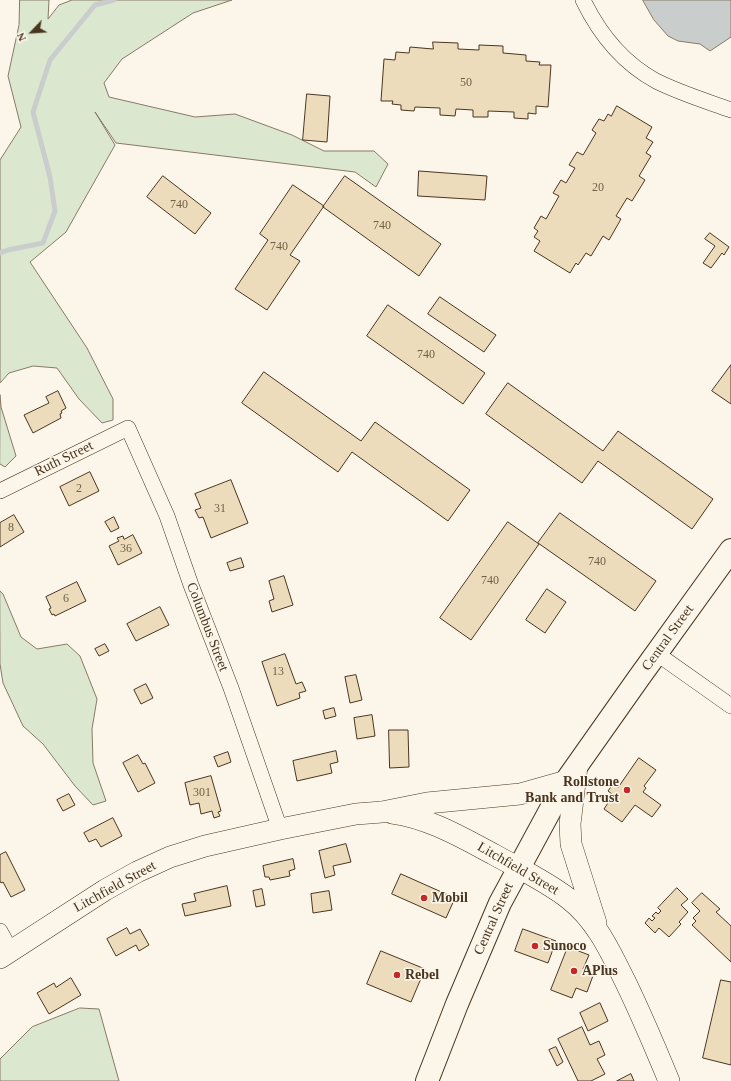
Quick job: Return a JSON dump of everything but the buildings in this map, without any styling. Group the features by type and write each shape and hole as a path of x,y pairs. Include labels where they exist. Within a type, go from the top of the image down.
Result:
{"main road":[{"name":"Central Street","path":"427,1081 457,1004 500,903 518,868 572,773 656,653 731,550"},
{"name":"Litchfield Street","path":"5,954 105,890 137,872 170,857 206,846 356,814 382,812 427,803 520,794 572,773"},
{"name":"Central Street","path":"572,773 570,824 571,844 599,931"},
{"name":"Litchfield Street","path":"382,812 412,817 451,832 551,886 570,900 599,931 609,949 636,1005 669,1081"}],"street":[{"path":"583,0 594,23 609,42 631,64 656,81 696,98 731,110"},
{"name":"Ruth Street","path":"0,491 128,428"},
{"name":"Columbus Street","path":"128,428 167,516 191,585 231,688 280,829"},
{"path":"656,653 731,706"},
{"path":"0,931 5,954"}],"green space":[{"path":"20,0 49,0 48,19 59,5 72,0 232,0 193,13 122,59 104,83 109,97 195,117 235,114 292,135 324,151 374,151 388,164 376,187 355,172 116,143 95,112 115,145 66,232 30,262 87,348 113,399 113,420 102,423 79,399 57,368 33,366 9,373 0,383 0,160 21,127 8,76 19,25"},
{"path":"0,395 1,407 16,456 5,467 0,464"},
{"path":"0,591 3,594 21,637 37,649 67,644 80,656 97,699 92,729 93,763 106,801 93,805 75,786 43,744 23,726 3,683 0,664"},
{"path":"80,1008 99,1009 119,1081 0,1081 0,1059 32,1027"}],"shaded area":[{"path":"643,0 731,0 731,37 710,51 700,44 678,41 668,36 654,20"}],"waterway":[{"path":"0,253 43,243 55,211 50,177 33,112 50,60 95,5 114,0"}],"place":[{"name":"Rollstone Bank and Trust","path":"627,790"},
{"name":"Mobil","path":"424,898"},
{"name":"Sunoco","path":"535,946"},
{"name":"APlus","path":"574,971"},
{"name":"Rebel","path":"397,975"}]}
